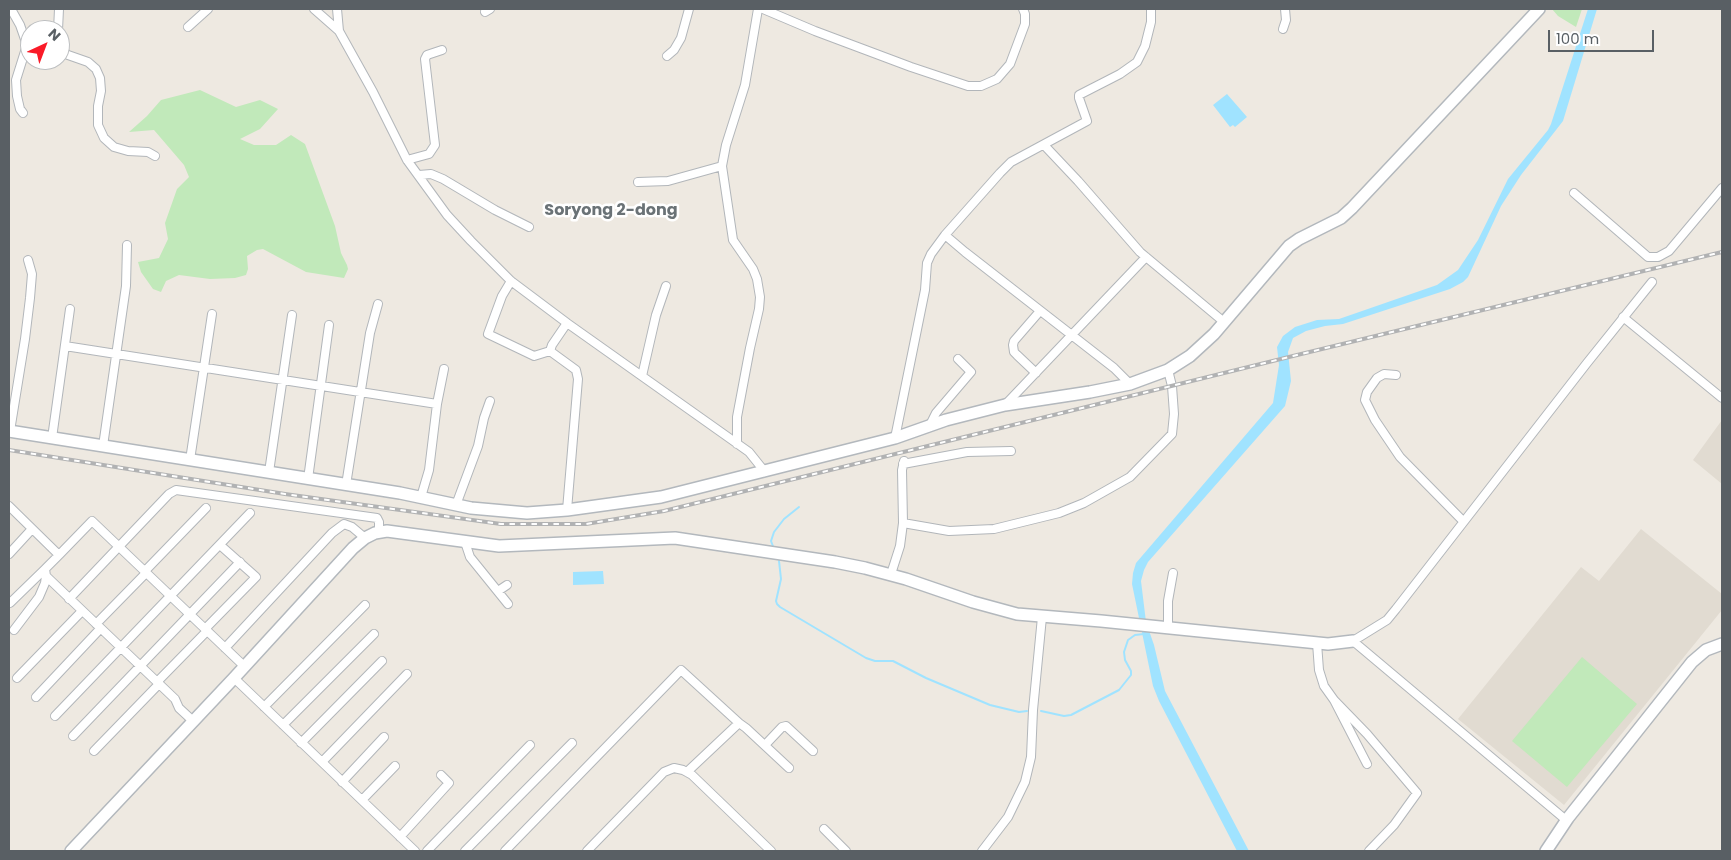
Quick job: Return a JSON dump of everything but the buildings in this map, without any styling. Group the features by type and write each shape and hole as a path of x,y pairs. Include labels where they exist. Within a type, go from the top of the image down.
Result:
{"street":[{"path":"9,9 20,25 27,45 16,80 18,103 23,113"},
{"path":"188,27 208,9"},
{"path":"314,9 339,31 373,92 407,160 447,215 511,281 749,452 765,472"},
{"path":"337,9 339,31"},
{"path":"667,56 674,50 681,38 689,9"},
{"path":"737,444 737,417 760,297 753,269 733,240 722,166 726,145 744,85 758,9"},
{"path":"764,9 815,31 919,70 968,86 981,86 996,79 1010,64 1025,24 1023,9"},
{"path":"895,438 925,290 927,263 931,254 1011,162 1087,122 1078,98 1079,95 1120,74 1137,62 1145,46 1151,22 1151,9"},
{"path":"1283,28 1286,20 1284,9"},
{"path":"28,260 32,274 30,298 9,431 269,472 498,511 527,513 567,510 661,497 895,438 946,420 1005,405 1130,384 1168,370 1190,356 1214,334 1289,246 1341,218 1352,208 1538,9"},
{"path":"407,160 429,154 435,146 425,59 427,55 442,50"},
{"path":"70,56 88,62 96,69 100,78 101,91 98,125 104,138 121,149 148,152 155,156"},
{"path":"1044,145 1132,244 1224,322"},
{"path":"638,182 668,181 722,166"},
{"path":"419,176 431,174 443,179 495,210 529,226"},
{"path":"1574,193 1648,257 1658,257 1669,251 1722,188"},
{"path":"946,235 965,252 1114,368 1130,384"},
{"path":"103,446 126,286 127,245"},
{"path":"1005,405 1146,257"},
{"path":"511,281 502,296 488,334 534,356 550,351"},
{"path":"71,851 234,678 346,555 365,538 387,530 499,546 675,538 835,562 891,574 998,610 1017,614 1328,644 1353,641 1386,620 1652,282"},
{"path":"642,376 656,315 666,286"},
{"path":"346,485 370,333 378,304"},
{"path":"52,438 70,309"},
{"path":"1036,372 1016,355 1013,345 1014,341 1040,311"},
{"path":"190,460 212,314"},
{"path":"269,472 292,315"},
{"path":"1623,317 1722,398"},
{"path":"550,351 552,345 568,323"},
{"path":"308,479 330,325"},
{"path":"65,346 437,404"},
{"path":"550,351 576,370 578,379 567,510"},
{"path":"929,426 936,413 971,372 958,360"},
{"path":"421,498 429,470 437,404 444,369"},
{"path":"903,523 949,531 994,529 1059,513 1084,503 1130,477 1172,434 1174,414 1172,386 1168,370"},
{"path":"1396,375 1384,374 1377,378 1367,392 1365,400 1375,420 1400,457 1463,522"},
{"path":"456,505 478,446 490,401"},
{"path":"891,574 900,546 903,523 903,463 967,452 1011,451"},
{"path":"69,599 169,494 176,490 377,518 379,532"},
{"path":"9,506 59,555"},
{"path":"36,696 146,572 206,508"},
{"path":"56,716 250,513"},
{"path":"10,604 45,573 59,555 92,521 244,666"},
{"path":"225,648 332,533 344,524 352,527 365,538"},
{"path":"9,554 32,529"},
{"path":"465,542 470,557 508,604"},
{"path":"94,751 256,577 220,545"},
{"path":"73,736 240,562"},
{"path":"45,573 69,599 175,699 180,708 193,721"},
{"path":"14,630 39,598 45,583 45,573"},
{"path":"1162,628 1173,573"},
{"path":"498,592 507,585"},
{"path":"264,707 365,604"},
{"path":"17,678 82,611"},
{"path":"982,851 1008,817 1025,782 1031,757 1033,710 1042,617"},
{"path":"283,725 374,634"},
{"path":"1353,641 1566,820"},
{"path":"1317,643 1319,670 1324,686 1334,700 1367,764"},
{"path":"1546,851 1566,820 1692,662 1706,650 1722,644"},
{"path":"301,743 382,661"},
{"path":"505,851 681,670 789,768"},
{"path":"322,762 407,674"},
{"path":"234,678 415,851"},
{"path":"1334,700 1367,734 1417,792 1394,825 1369,851"},
{"path":"687,772 739,723"},
{"path":"765,745 782,727 786,726 813,750"},
{"path":"342,782 384,737"},
{"path":"465,851 572,743"},
{"path":"427,851 530,745"},
{"path":"362,800 395,766"},
{"path":"587,851 664,772 674,768 687,772 771,851"},
{"path":"400,837 449,783 441,775"},
{"path":"824,829 846,851"}],"shaded area":[{"path":"1722,420 1722,484 1693,460"},
{"path":"1641,529 1722,594 1722,610 1564,805 1458,719 1581,567 1599,581"}],"green space":[{"path":"1552,9 1582,9 1576,27 1558,16"},
{"path":"200,90 236,107 260,100 278,109 260,129 240,139 254,145 276,145 291,135 305,144 335,226 341,253 347,265 348,269 344,278 306,272 263,249 247,256 248,269 246,275 235,278 210,279 179,275 166,281 161,292 153,289 141,272 138,262 159,258 168,239 165,223 177,189 189,177 184,165 154,130 129,132 161,100"},
{"path":"1582,657 1637,704 1567,787 1512,741"}],"water":[{"path":"1588,9 1597,9 1563,121 1521,175 1501,206 1468,277 1450,289 1343,324 1306,331 1293,338 1288,352 1291,381 1285,406 1148,562 1144,570 1141,581 1146,622 1154,645 1165,691 1249,851 1237,851 1153,686 1132,584 1136,563 1273,403 1279,365 1277,347 1283,336 1295,327 1317,320 1339,319 1437,285 1458,270 1478,240 1508,179 1551,124"},
{"path":"1227,94 1247,117 1235,127 1233,125 1230,127 1213,105"},
{"path":"603,571 604,584 573,585 573,572"}],"waterway":[{"path":"774,549 771,541 774,532 784,519 799,507"},
{"path":"779,561 781,579 776,601 780,607 866,658 875,661 893,661 926,678 990,705 1019,712 1027,711"},
{"path":"1041,711 1064,716 1071,715 1119,690 1131,675 1124,652 1128,640 1135,635 1144,634"}],"railway":[{"path":"9,450 285,494 501,524 586,524 664,511 1722,252"}],"district":[{"name":"Soryong 2-dong","path":"611,211"}]}
